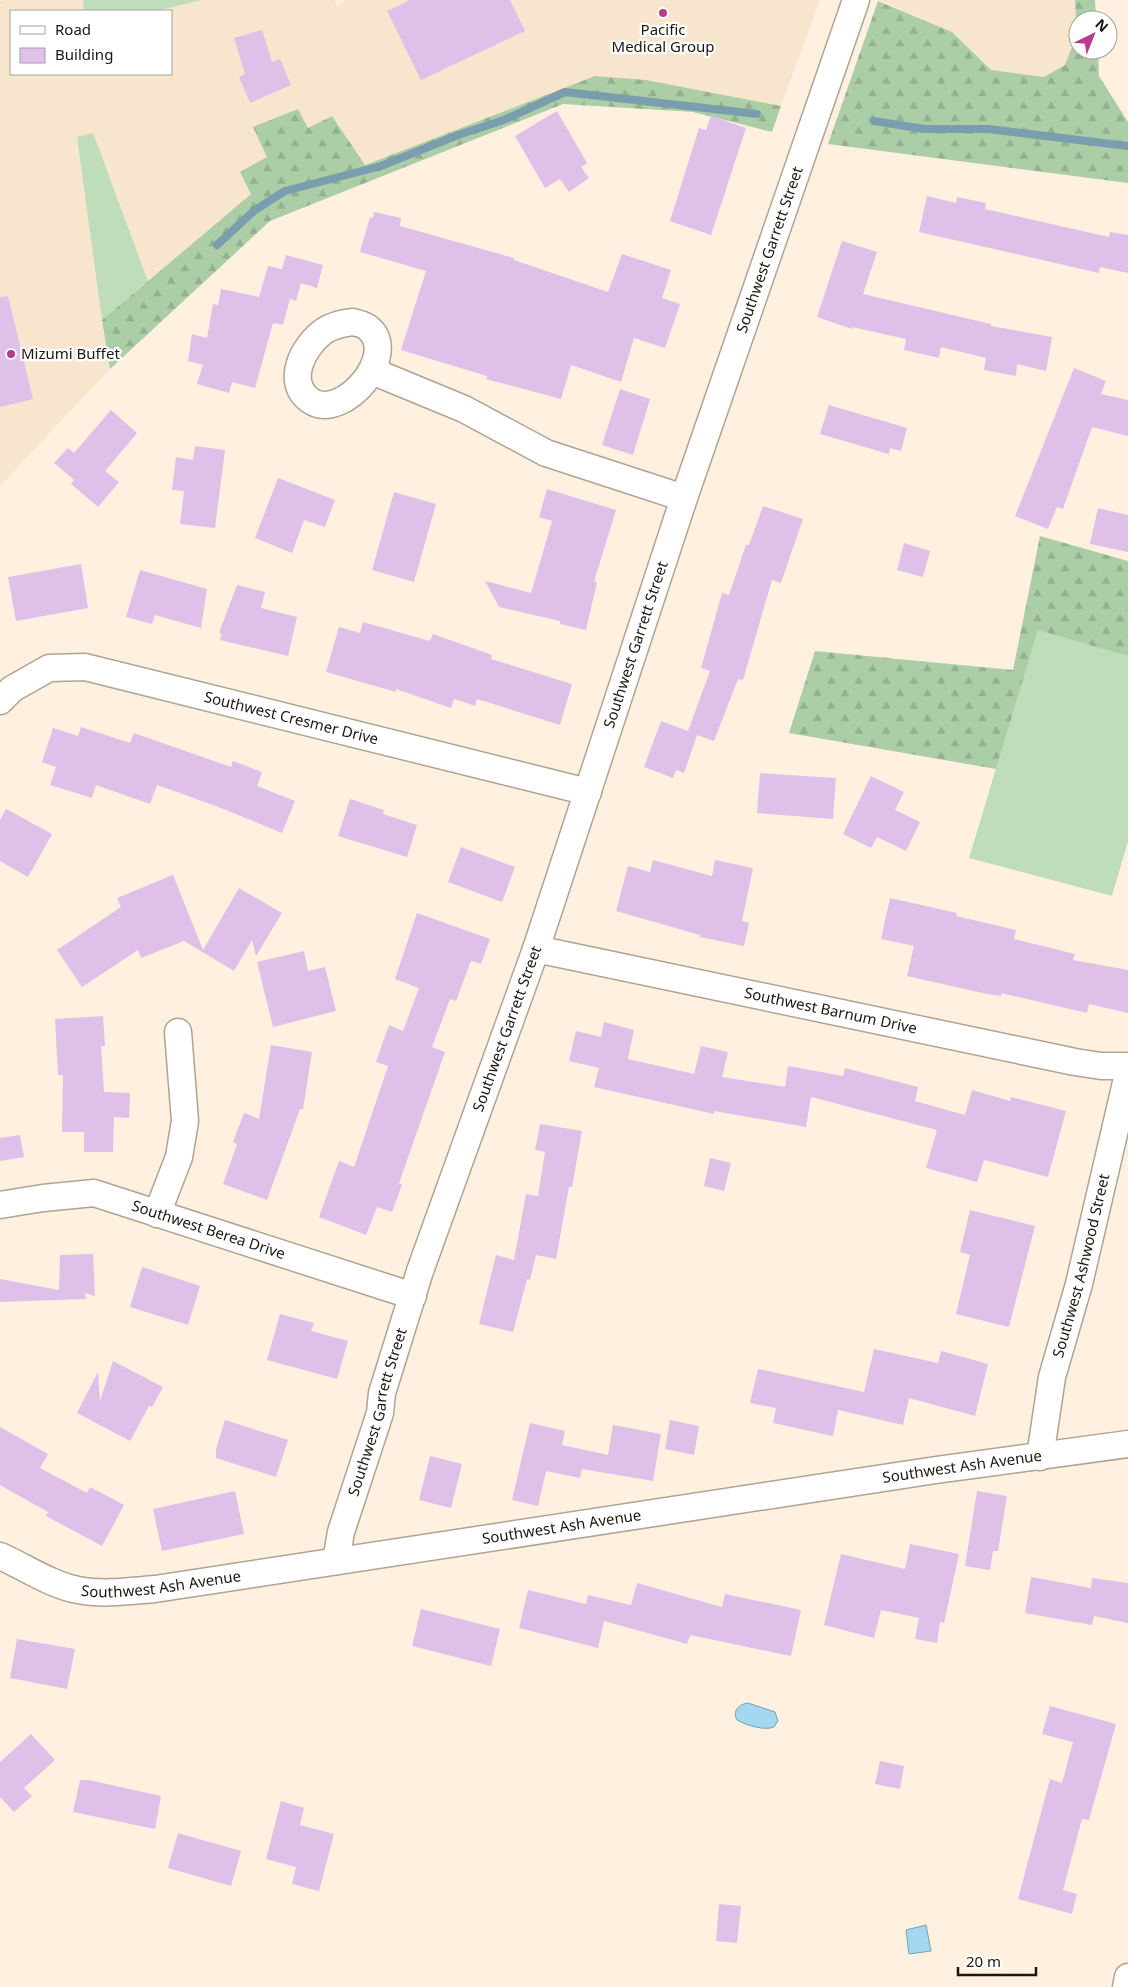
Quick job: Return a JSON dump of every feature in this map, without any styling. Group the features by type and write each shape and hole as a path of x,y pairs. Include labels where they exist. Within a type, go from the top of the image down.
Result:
{"street":[{"name":"Southwest Garrett Street","path":"336,1560 341,1532 380,1413 382,1393 413,1296 536,949 684,498 856,0"},
{"path":"372,372 464,409 546,453 684,498"},
{"name":"Southwest Cresmer Drive","path":"0,701 12,688 49,668 85,667 588,792"},
{"name":"Southwest Barnum Drive","path":"536,949 1075,1062 1101,1066 1128,1066"},
{"path":"157,1214 179,1157 185,1122 178,1032"},
{"name":"Southwest Ashwood Street","path":"1040,1457 1052,1376 1079,1284 1128,1074"},
{"name":"Southwest Berea Drive","path":"0,1205 94,1193 413,1296"},
{"name":"Southwest Ash Avenue","path":"0,1556 76,1590 97,1593 155,1589 336,1560 1128,1444"},
{"path":"1126,1987 1128,1977"}],"shaded area":[{"path":"335,0 336,6 346,0 820,0 781,106 646,80 595,76 365,165 332,116 308,128 298,109 253,128 268,157 252,193 102,320 110,369 0,486 0,1"},
{"path":"879,0 1095,0 1096,10 1068,10 1068,60 1078,60 1044,77 991,70 952,32"}],"green space":[{"path":"83,0 202,0 159,10 84,10"},
{"path":"1075,0 1095,0 1096,10 1076,10"},
{"path":"878,1 952,32 991,70 1044,77 1065,65 1068,57 1068,60 1098,60 1099,76 1128,122 1128,183 828,144"},
{"path":"595,76 646,80 781,106 772,132 693,112 563,104 270,221 110,369 102,320 251,194 240,172 267,157 253,127 298,109 308,128 332,116 365,165"},
{"path":"93,133 148,281 102,320 77,137"},
{"path":"1040,536 1128,561 1128,656 1038,630 996,769 789,733 815,651 1013,670"},
{"path":"1038,629 1128,656 1128,841 1112,896 969,858"}],"water":[{"path":"748,1703 775,1712 778,1721 774,1727 755,1727 737,1720 735,1714 737,1708"},
{"path":"926,1925 931,1951 909,1954 906,1930"}],"building":[{"path":"410,0 510,0 525,31 421,80 387,11"},
{"path":"262,30 272,62 280,59 291,85 250,103 239,77 245,74 234,38"},
{"path":"557,111 587,163 581,167 589,178 569,192 560,179 545,188 515,136"},
{"path":"711,116 746,128 711,235 670,221 699,128 706,130"},
{"path":"927,196 956,203 957,197 986,203 985,209 1109,237 1110,232 1128,235 1128,273 1100,267 1099,273 919,232"},
{"path":"374,212 401,218 400,226 514,258 514,260 608,292 622,254 671,270 662,298 680,304 665,348 634,338 621,382 571,365 561,399 486,379 487,376 401,350 426,271 360,252 370,217 373,218"},
{"path":"842,241 877,252 863,294 991,324 991,326 1052,337 1046,371 1017,364 1016,376 984,370 986,358 941,347 939,358 904,350 906,339 852,327 852,329 817,317"},
{"path":"286,255 323,265 317,288 301,283 296,301 290,299 283,325 273,323 255,388 232,382 229,393 197,384 203,365 188,361 192,334 207,338 213,304 218,305 221,289 259,297 268,266 282,269"},
{"name":"Mizumi Buffet","path":"8,296 33,399 0,407 0,297"},
{"path":"1074,368 1106,381 1101,394 1128,400 1128,436 1092,427 1063,509 1057,507 1048,529 1015,516"},
{"path":"620,389 650,399 633,455 602,445"},
{"path":"829,405 907,428 901,451 890,448 889,454 820,434"},
{"path":"111,410 137,433 105,471 119,482 98,507 71,484 74,480 54,463 68,448 74,453"},
{"path":"195,446 225,450 215,528 180,524 184,491 172,490 176,457 193,460"},
{"path":"278,478 335,500 325,527 304,520 292,553 255,538"},
{"path":"547,489 616,510 594,582 597,582 586,630 560,624 560,621 499,607 485,581 531,593 552,521 539,517"},
{"path":"394,492 436,504 414,582 372,570"},
{"path":"763,506 803,519 781,583 772,580 743,680 738,679 714,741 697,735 684,773 676,770 673,778 644,767 661,721 688,731 710,671 701,668 722,593 729,595 746,545 749,545"},
{"path":"1098,508 1128,515 1128,552 1090,544"},
{"path":"904,543 930,551 923,577 897,570"},
{"path":"81,564 88,608 16,621 8,577"},
{"path":"140,570 207,589 201,628 155,615 152,624 126,617"},
{"path":"237,585 265,592 261,608 297,617 288,656 220,640 222,634 219,633"},
{"path":"363,622 430,641 433,634 492,655 491,659 572,684 560,725 477,699 475,706 454,699 451,708 396,689 396,692 326,672 339,627 360,633"},
{"path":"81,727 130,743 134,733 231,767 233,761 262,772 257,786 295,801 282,833 216,806 157,785 150,804 96,785 92,798 50,785 56,767 42,762 53,728 78,736"},
{"path":"760,773 836,778 833,819 757,813"},
{"path":"871,776 904,792 895,810 920,822 906,851 877,837 871,848 843,834"},
{"path":"350,799 384,810 383,814 417,825 407,857 338,836"},
{"path":"6,809 52,834 28,877 0,861 0,820"},
{"path":"461,847 515,867 502,902 448,882"},
{"path":"653,860 712,876 715,860 753,868 742,921 749,923 744,946 700,937 700,935 616,911 628,866 650,872"},
{"path":"173,875 203,950 239,888 282,913 256,956 252,940 234,971 184,941 141,958 138,950 82,987 57,950 121,907 117,898"},
{"path":"890,898 957,913 956,916 1016,930 1014,939 1075,954 1073,960 1128,970 1128,1013 1089,1004 1087,1013 1001,993 1001,996 987,994 907,976 914,946 881,939"},
{"path":"417,913 490,939 481,964 471,961 456,1001 450,999 432,1047 445,1052 399,1183 402,1185 392,1212 377,1207 366,1235 319,1217 339,1161 354,1167 388,1066 376,1062 389,1025 403,1031 419,988 395,979"},
{"path":"304,951 308,971 325,967 336,1011 273,1027 257,962"},
{"path":"103,1016 105,1046 101,1046 104,1092 130,1093 129,1118 114,1117 113,1152 84,1152 84,1132 62,1132 63,1075 58,1075 55,1019"},
{"path":"604,1022 634,1030 628,1059 694,1074 701,1046 728,1052 722,1077 785,1087 788,1066 843,1076 845,1068 918,1087 915,1101 965,1115 972,1090 1010,1101 1011,1097 1066,1111 1048,1177 984,1160 977,1182 926,1168 937,1130 811,1097 806,1127 714,1111 714,1114 594,1087 599,1068 569,1061 576,1031 601,1037"},
{"path":"271,1045 312,1052 303,1109 300,1109 267,1200 223,1184 237,1144 233,1142 244,1113 259,1119"},
{"path":"540,1124 582,1131 572,1187 569,1187 556,1259 536,1255 530,1280 527,1279 513,1332 479,1324 496,1255 514,1260 526,1194 538,1196 545,1152 535,1150"},
{"path":"20,1135 24,1157 0,1161 0,1138"},
{"path":"710,1158 731,1163 724,1191 704,1186"},
{"path":"970,1210 1035,1226 1009,1327 956,1314 970,1255 960,1252"},
{"path":"93,1254 95,1296 85,1293 86,1299 0,1302 0,1279 59,1290 60,1255"},
{"path":"142,1267 200,1286 188,1325 130,1307"},
{"path":"280,1314 314,1323 311,1331 348,1341 337,1379 267,1360"},
{"path":"874,1349 938,1363 941,1351 988,1364 975,1416 909,1398 903,1425 838,1410 833,1436 773,1423 776,1408 750,1403 758,1369 864,1392"},
{"path":"113,1361 163,1387 152,1407 149,1406 130,1441 77,1413 98,1372 100,1401"},
{"path":"225,1420 288,1440 276,1477 216,1458 216,1449"},
{"path":"670,1420 699,1426 694,1455 665,1449"},
{"path":"530,1423 565,1431 562,1445 608,1455 613,1425 661,1434 653,1481 582,1469 580,1478 546,1471 538,1506 512,1500"},
{"path":"0,1427 48,1454 40,1468 87,1493 90,1487 124,1505 102,1546 46,1516 48,1512 0,1485"},
{"path":"430,1456 462,1464 451,1508 419,1500"},
{"path":"235,1491 244,1534 162,1551 153,1509"},
{"path":"977,1491 1007,1496 998,1551 993,1551 990,1570 965,1566"},
{"path":"910,1544 959,1554 944,1623 940,1622 937,1643 915,1639 919,1618 881,1610 874,1638 824,1625 841,1554 905,1569"},
{"path":"1031,1577 1091,1588 1092,1578 1128,1583 1128,1623 1094,1616 1092,1625 1025,1613"},
{"path":"637,1583 722,1607 725,1594 801,1610 791,1656 690,1635 687,1644 604,1621 598,1648 519,1628 528,1590 586,1604 588,1595 631,1605"},
{"path":"421,1609 500,1629 491,1666 412,1646"},
{"path":"17,1639 75,1649 67,1689 10,1678"},
{"path":"1050,1706 1116,1724 1089,1820 1082,1819 1063,1890 1077,1894 1072,1914 1018,1899 1050,1779 1062,1783 1073,1742 1042,1734"},
{"path":"31,1734 55,1760 24,1788 32,1796 14,1812 0,1797 0,1762"},
{"path":"880,1761 904,1766 900,1789 875,1784"},
{"path":"80,1780 89,1780 161,1796 155,1829 73,1812"},
{"path":"281,1801 304,1808 300,1825 334,1834 319,1891 292,1884 296,1867 266,1859"},
{"path":"178,1833 241,1851 231,1886 168,1868"},
{"path":"719,1904 741,1906 737,1943 716,1941"}],"waterway":[{"path":"217,245 255,210 285,191 381,166 458,135 504,120 565,92 757,114"},
{"path":"874,121 924,129 988,129 1128,146"}],"place":[{"name":"Pacific Medical Group","path":"663,13"},
{"name":"Mizumi Buffet","path":"11,354"}]}
